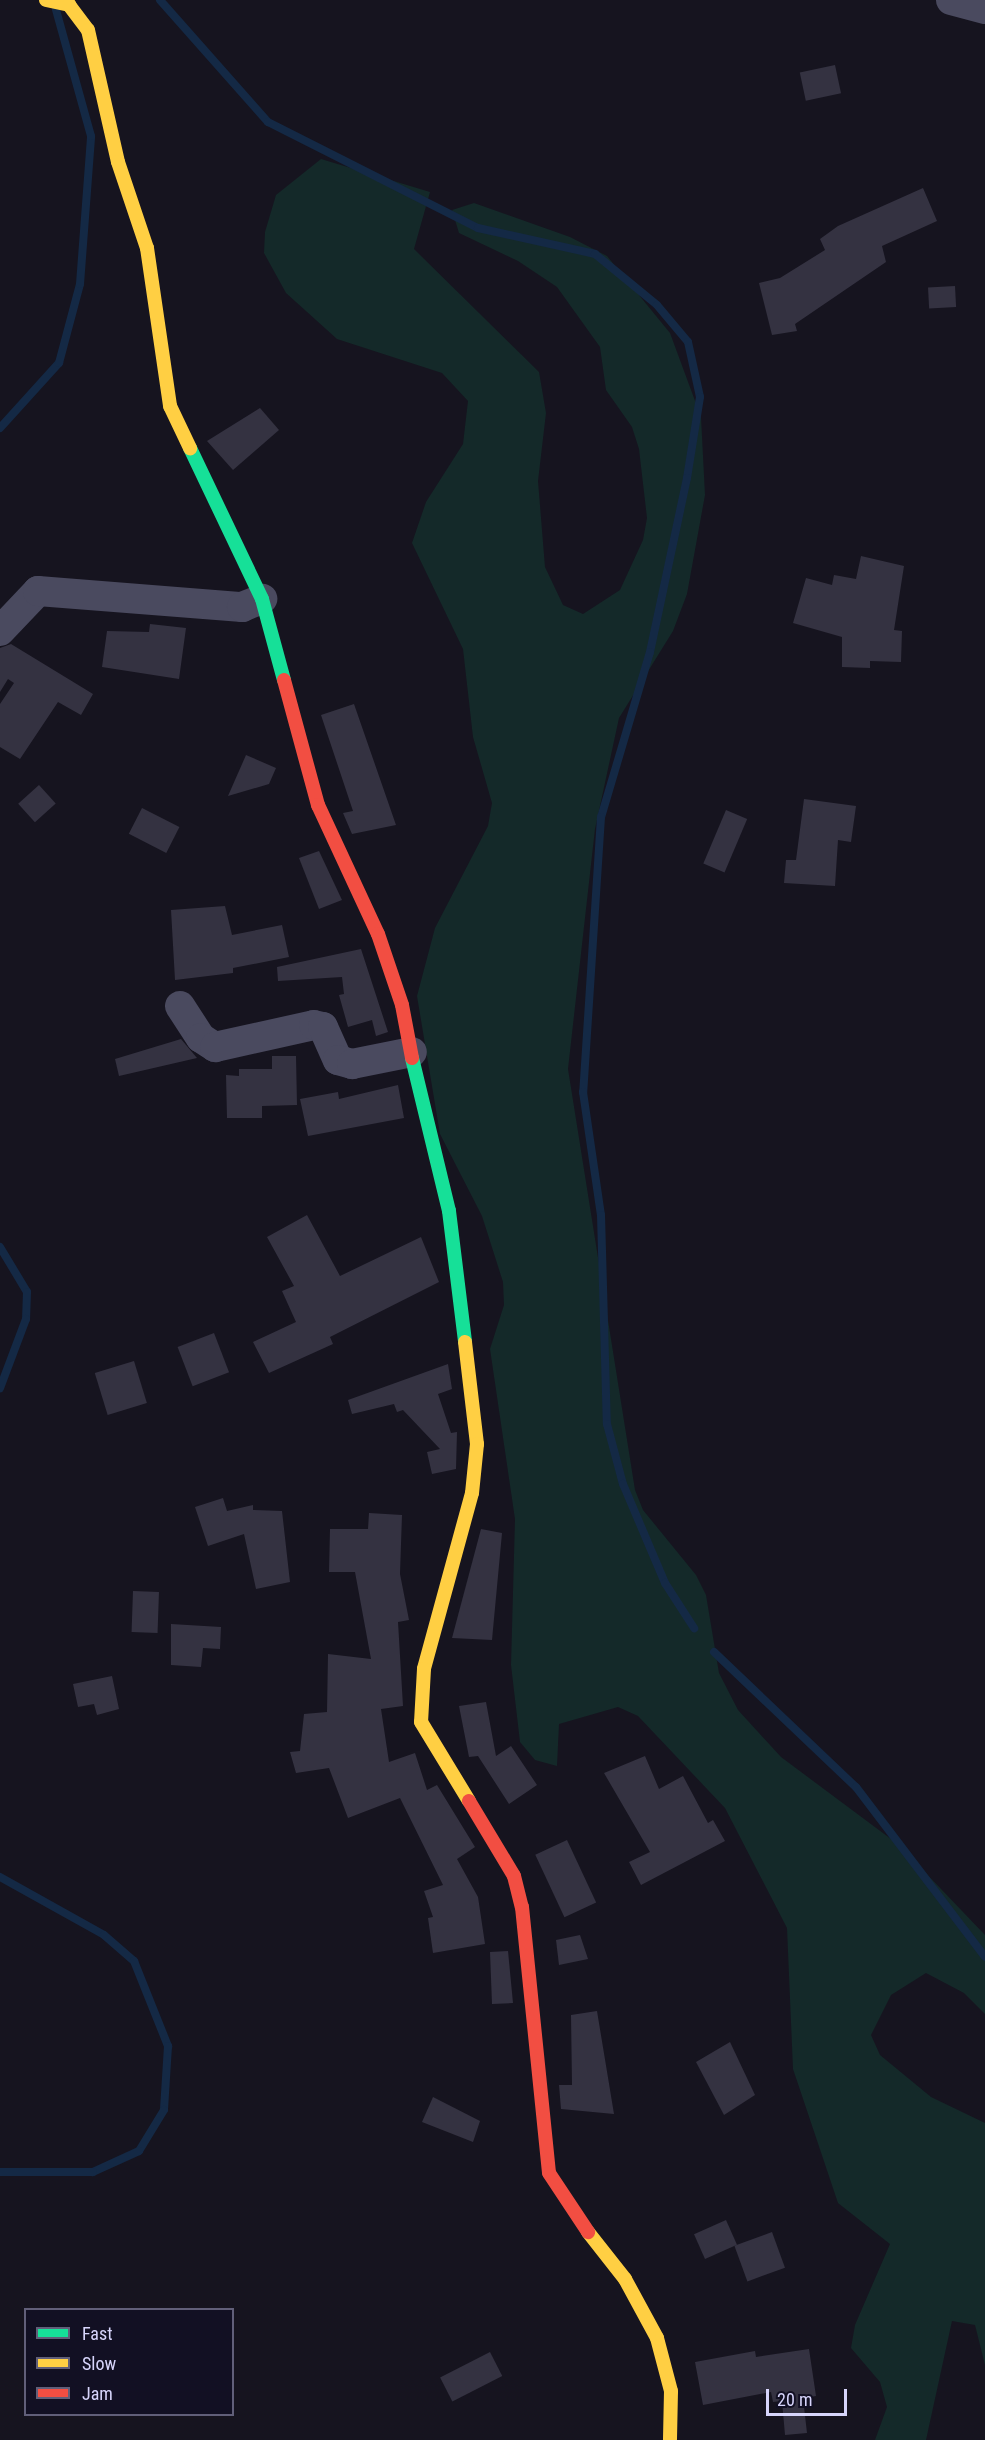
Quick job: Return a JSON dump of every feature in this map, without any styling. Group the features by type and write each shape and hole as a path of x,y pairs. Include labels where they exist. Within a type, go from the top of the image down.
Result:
{"street":[{"path":"46,0 69,5 88,30 118,162 147,248 160,366 170,406 262,599 318,805 381,942 412,1052 427,1137 448,1211 477,1444 472,1494 424,1669 421,1722 514,1876 522,1907 549,2174 571,2211 625,2279 657,2338 671,2391 670,2440"},
{"path":"951,0 985,9"},
{"path":"0,631 38,591 242,607 262,599"},
{"path":"180,1006 201,1038 215,1047 314,1025 323,1027 338,1060 352,1065 412,1052"}],"green space":[{"path":"321,159 430,192 414,249 539,372 546,413 538,481 545,567 563,605 583,614 620,590 643,540 647,518 639,449 632,427 606,390 600,347 557,287 518,261 459,233 452,210 474,203 570,237 607,256 670,333 701,417 705,495 687,594 673,631 619,718 595,829 568,1069 635,1490 643,1510 696,1575 706,1595 719,1673 738,1710 781,1757 899,1845 985,1935 985,2014 964,1993 926,1973 891,1995 871,2035 880,2055 931,2097 985,2123 985,2365 975,2325 952,2321 926,2440 875,2440 887,2407 880,2382 851,2348 855,2325 890,2244 838,2203 793,2069 787,1928 725,1808 638,1716 618,1707 559,1724 557,1766 535,1760 520,1742 511,1665 515,1519 490,1349 504,1305 503,1282 482,1216 440,1134 417,996 435,928 488,826 492,803 473,737 463,649 412,543 426,502 463,444 468,401 442,373 337,339 286,293 264,253 265,232 276,195"}],"building":[{"path":"835,65 841,93 806,101 800,72"},
{"path":"923,188 937,221 882,246 886,262 795,324 797,331 772,335 759,283 780,278 825,250 820,239 838,226"},
{"path":"955,286 956,307 929,308 928,287"},
{"path":"260,408 279,430 233,470 207,441"},
{"path":"861,556 904,566 894,630 902,631 901,662 870,661 870,668 842,667 842,637 793,623 806,578 832,585 834,575 856,579"},
{"path":"150,624 186,628 179,679 102,667 107,631 149,632"},
{"path":"11,644 93,694 81,715 58,702 20,759 0,747 0,704 14,683 8,679 0,692 0,648"},
{"path":"354,704 396,825 352,834 343,813 353,811 321,715"},
{"path":"246,755 276,768 269,784 228,796"},
{"path":"39,785 56,804 35,822 18,804"},
{"path":"804,799 856,806 851,842 838,840 835,886 784,883 786,860 796,860"},
{"path":"142,808 179,827 166,853 129,834"},
{"path":"726,810 747,819 725,872 703,863"},
{"path":"319,851 342,900 319,909 299,858"},
{"path":"225,906 232,935 282,925 289,957 233,968 233,973 175,980 171,910"},
{"path":"361,949 388,1032 376,1036 372,1020 348,1027 339,995 344,994 342,977 278,981 277,967"},
{"path":"181,1039 197,1058 119,1076 115,1059"},
{"path":"272,1056 296,1056 297,1105 262,1106 262,1118 227,1118 226,1075 239,1076 239,1069 272,1069"},
{"path":"398,1085 404,1118 308,1136 300,1099 338,1092 339,1099"},
{"path":"307,1215 340,1276 421,1237 439,1282 330,1337 333,1344 269,1373 253,1342 296,1322 282,1291 294,1286 267,1237"},
{"path":"214,1333 229,1372 193,1386 178,1347"},
{"path":"134,1361 147,1403 108,1415 95,1373"},
{"path":"448,1364 452,1389 438,1394 451,1433 457,1432 456,1469 432,1474 427,1452 440,1449 403,1410 397,1412 394,1404 352,1414 348,1400"},
{"path":"223,1498 227,1511 253,1505 253,1510 282,1511 290,1582 256,1589 244,1534 208,1546 195,1507"},
{"path":"369,1513 402,1515 400,1574 409,1620 398,1622 403,1706 381,1709 389,1762 415,1753 427,1790 437,1785 475,1847 457,1859 478,1897 485,1944 433,1953 428,1918 433,1917 424,1891 443,1885 400,1798 348,1818 329,1768 296,1773 290,1752 300,1751 304,1714 327,1712 328,1654 371,1659 355,1572 329,1572 330,1529 368,1529"},
{"path":"481,1529 502,1533 492,1640 452,1638"},
{"path":"133,1591 159,1592 158,1633 132,1632"},
{"path":"171,1624 221,1627 220,1649 203,1648 201,1667 171,1665"},
{"path":"112,1676 119,1709 97,1715 94,1704 78,1707 73,1684"},
{"path":"486,1702 496,1756 511,1746 537,1785 509,1804 478,1756 469,1757 459,1706"},
{"path":"645,1756 659,1789 683,1776 708,1823 713,1820 725,1841 641,1885 629,1862 650,1852 604,1773"},
{"path":"567,1840 596,1903 564,1917 535,1855"},
{"path":"580,1935 588,1959 559,1965 556,1940"},
{"path":"508,1951 513,2003 492,2004 490,1952"},
{"path":"597,2011 614,2114 561,2109 559,2085 572,2085 571,2015"},
{"path":"730,2042 755,2095 724,2115 696,2062"},
{"path":"433,2097 480,2121 473,2142 422,2122"},
{"path":"726,2220 737,2245 705,2259 694,2234"},
{"path":"772,2232 785,2268 747,2281 734,2246"},
{"path":"809,2349 816,2396 803,2398 807,2433 785,2435 782,2401 773,2402 771,2392 703,2405 695,2362 755,2351 756,2357"},
{"path":"490,2352 502,2376 452,2401 440,2377"}],"waterway":[{"path":"160,0 268,122 478,228 595,254 657,305 688,342 700,397 687,478 650,652 601,817 583,1092 601,1215 607,1424 623,1484 665,1583 694,1628"},
{"path":"0,428 59,363 80,284 91,136 56,10"},
{"path":"0,1247 27,1292 26,1319 0,1388"},
{"path":"714,1652 856,1787 985,1957"},
{"path":"0,1877 104,1935 134,1961 168,2046 164,2110 139,2151 93,2172 0,2172"}],"traffic: fast":[{"path":"190,448 262,599 284,680"},
{"path":"412,1058 449,1211 465,1342"}],"traffic: slow":[{"path":"46,0 69,5 88,30 118,162 147,248 170,406 190,448"},
{"path":"465,1342 477,1444 472,1493 424,1669 421,1722 469,1801"},
{"path":"588,2232 625,2279 657,2338 671,2391 670,2440"}],"traffic: jam":[{"path":"284,680 318,805 378,934 402,1005 412,1058"},
{"path":"469,1801 514,1876 522,1907 549,2173 588,2232"}]}
